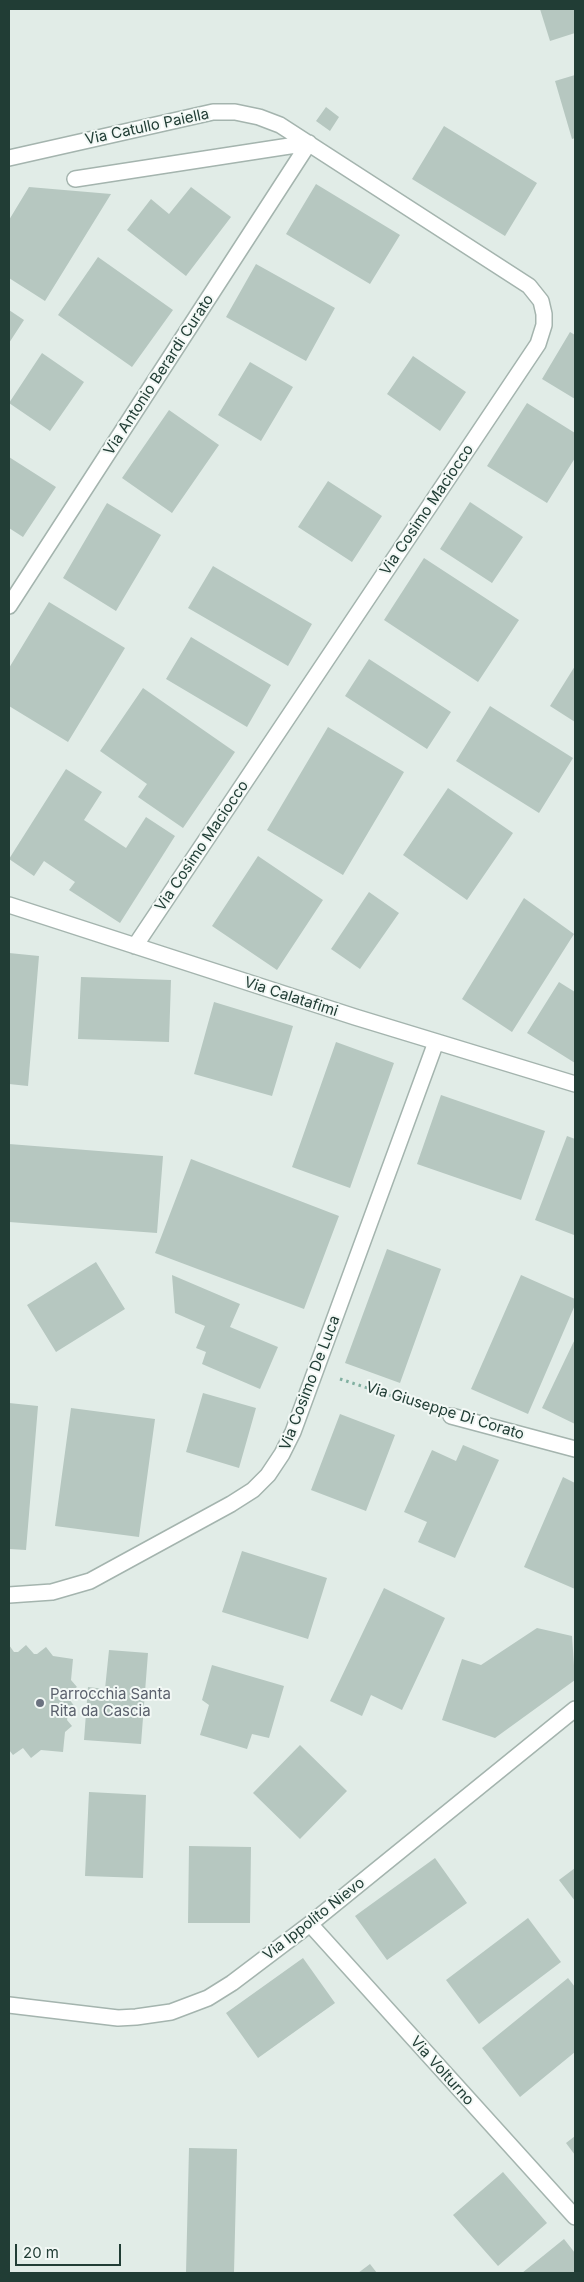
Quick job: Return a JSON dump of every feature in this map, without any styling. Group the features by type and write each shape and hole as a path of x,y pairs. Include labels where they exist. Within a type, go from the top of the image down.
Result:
{"street":[{"name":"Via Catullo Paiella","path":"9,158 200,114 223,111 247,113 270,120 309,144"},
{"path":"75,179 309,144"},
{"name":"Via Antonio Berardi Curato","path":"9,606 309,144"},
{"name":"Via Cosimo Maciocco","path":"135,946 542,338 544,314 541,301 530,286 309,144"},
{"name":"Via Calatafimi","path":"9,905 436,1042 575,1084"},
{"name":"Via Cosimo De Luca","path":"9,1594 52,1592 90,1581 244,1496 268,1475 282,1454 316,1371 436,1042"},
{"name":"Via Giuseppe Di Corato","path":"450,1416 575,1449"},
{"name":"Via Ippolito Nievo","path":"9,2005 118,2018 171,2012 191,2006 221,1991 310,1924 575,1709"},
{"name":"Via Volturno","path":"310,1924 575,2217"}],"path":[{"name":"Via Giuseppe Di Corato","path":"316,1371 450,1416"}],"building":[{"path":"540,9 575,9 575,33 550,41"},
{"path":"575,75 575,138 572,139 555,81"},
{"path":"326,107 339,117 330,131 316,121"},
{"path":"444,126 537,183 505,236 412,179"},
{"path":"316,184 400,235 370,284 286,234"},
{"path":"29,187 111,194 45,301 9,278 9,220"},
{"path":"191,187 231,217 186,276 127,230 151,199 169,214"},
{"path":"98,257 173,310 132,367 58,315"},
{"path":"256,264 335,308 306,361 226,317"},
{"path":"9,310 24,320 9,343"},
{"path":"570,332 575,335 575,399 542,379"},
{"path":"42,353 84,382 50,431 9,403"},
{"path":"413,356 466,392 440,431 387,394"},
{"path":"250,362 293,387 261,441 218,415"},
{"path":"527,403 575,433 575,458 547,503 487,466"},
{"path":"169,410 219,445 172,513 122,478"},
{"path":"9,457 56,487 23,537 9,528"},
{"path":"328,481 382,516 352,562 298,527"},
{"path":"470,502 523,537 492,583 440,549"},
{"path":"107,503 161,535 116,611 63,578"},
{"path":"424,558 519,620 478,682 384,620"},
{"path":"213,566 312,624 288,666 188,608"},
{"path":"49,602 125,648 68,742 9,706 9,668"},
{"path":"191,637 271,685 247,727 166,679"},
{"path":"369,659 451,712 427,749 345,696"},
{"path":"575,666 575,722 550,706"},
{"path":"143,688 235,752 183,828 138,797 147,784 100,751"},
{"path":"490,706 573,758 539,813 456,761"},
{"path":"328,727 404,772 343,875 267,830"},
{"path":"66,769 102,792 84,820 126,848 146,817 175,836 120,923 69,890 75,882 44,861 34,876 9,859"},
{"path":"448,788 513,833 467,900 403,855"},
{"path":"258,856 323,900 277,970 212,926"},
{"path":"369,892 399,913 360,969 331,949"},
{"path":"524,898 574,934 512,1032 462,999"},
{"path":"9,953 39,956 28,1086 9,1084"},
{"path":"81,977 171,980 169,1042 78,1039"},
{"path":"559,982 575,992 575,1063 527,1033"},
{"path":"214,1002 293,1026 272,1096 194,1074"},
{"path":"336,1042 394,1063 350,1188 292,1167"},
{"path":"441,1095 545,1131 521,1200 417,1164"},
{"path":"567,1136 575,1139 574,1235 535,1220"},
{"path":"9,1144 163,1156 157,1233 9,1222"},
{"path":"191,1159 339,1216 304,1309 155,1253"},
{"path":"387,1249 441,1269 400,1383 345,1363"},
{"path":"96,1262 125,1309 56,1352 27,1305"},
{"path":"172,1275 240,1304 230,1327 278,1347 260,1389 202,1364 206,1352 196,1348 205,1326 175,1313"},
{"path":"521,1275 575,1299 575,1305 528,1414 471,1389"},
{"path":"575,1339 575,1424 542,1408"},
{"path":"203,1393 256,1408 239,1468 186,1452"},
{"path":"9,1403 38,1406 26,1550 9,1549"},
{"path":"71,1408 155,1419 139,1537 55,1526"},
{"path":"340,1414 395,1435 366,1511 311,1490"},
{"path":"463,1445 499,1460 455,1558 418,1542 427,1522 404,1512 432,1450 456,1461"},
{"path":"563,1477 575,1483 575,1589 524,1567"},
{"path":"242,1551 327,1578 308,1639 222,1612"},
{"path":"384,1588 445,1618 402,1710 371,1695 362,1716 330,1701"},
{"path":"537,1628 572,1636 575,1680 495,1738 442,1720 462,1659 481,1665"},
{"name":"Parrocchia Santa Rita da Cascia","path":"9,1645 14,1652 18,1652 26,1645 34,1654 37,1654 46,1647 53,1656 73,1659 71,1680 77,1687 70,1692 69,1699 75,1707 68,1713 67,1720 72,1726 65,1732 63,1752 41,1750 31,1758 23,1748 13,1755 9,1750"},
{"path":"109,1650 148,1653 141,1744 84,1740 88,1687 105,1689"},
{"path":"212,1665 284,1686 269,1738 252,1734 247,1749 200,1735 209,1705 202,1700"},
{"path":"300,1745 347,1791 300,1839 253,1793"},
{"path":"89,1792 146,1795 143,1878 85,1876"},
{"path":"189,1846 251,1847 250,1923 188,1923"},
{"path":"435,1858 467,1903 387,1960 355,1916"},
{"path":"575,1868 575,1901 559,1880"},
{"path":"528,1918 561,1962 479,2024 446,1980"},
{"path":"303,1958 335,2003 258,2058 226,2013"},
{"path":"568,1978 575,1987 575,2052 520,2097 482,2048"},
{"path":"575,2136 575,2155 566,2143"},
{"path":"189,2148 237,2149 234,2273 186,2273"},
{"path":"503,2172 547,2223 498,2266 453,2215"},
{"path":"564,2239 575,2253 575,2273 522,2273"},
{"path":"370,2264 377,2273 358,2273"}],"place":[{"name":"Parrocchia Santa Rita da Cascia","path":"40,1703"}]}
